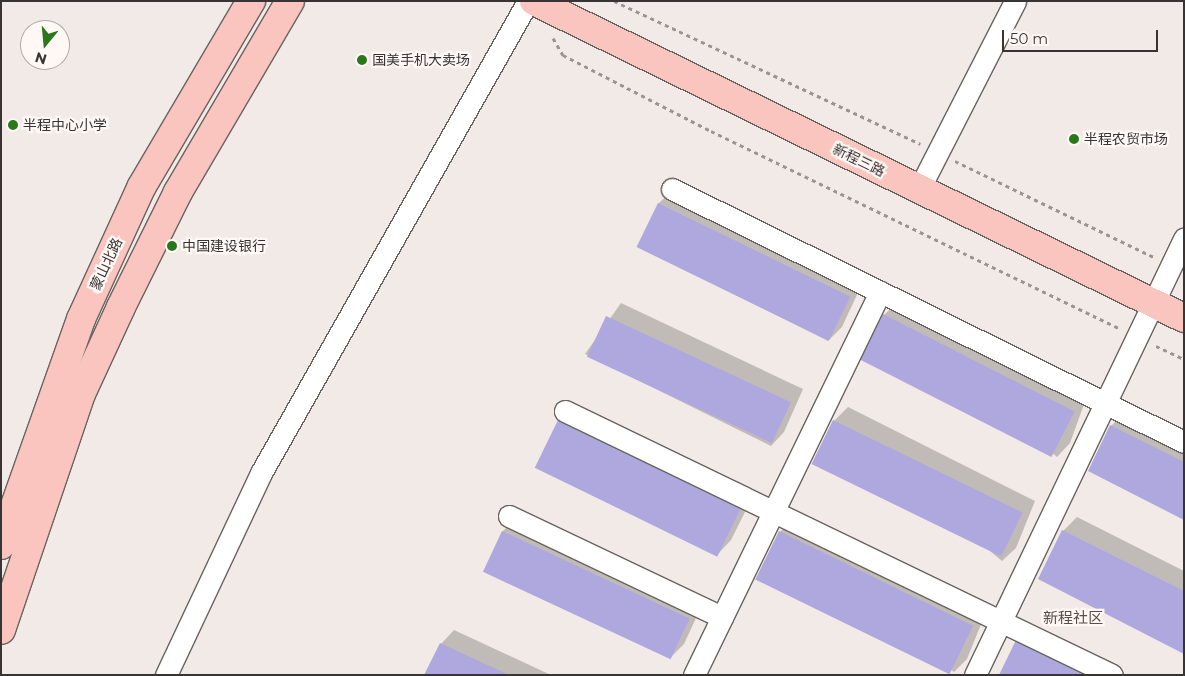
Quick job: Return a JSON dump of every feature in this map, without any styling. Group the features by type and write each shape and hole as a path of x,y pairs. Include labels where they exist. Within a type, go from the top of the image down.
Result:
{"main road":[{"name":"蒙山北路","path":"1,545 81,319 109,257 142,186 251,1"},
{"path":"1,630 82,394 120,307 178,192 290,1"},
{"name":"新程三路","path":"534,1 1184,318"}],"street":[{"path":"166,675 261,473 528,1"},
{"path":"919,189 1015,1"},
{"path":"672,189 1184,442"},
{"path":"975,675 1184,239"},
{"path":"694,675 880,292"},
{"path":"565,411 772,513 1112,675"},
{"path":"509,516 722,617"}],"path":[{"path":"614,1 938,152 1171,265"},
{"path":"549,32 563,54 658,104 1184,359"}],"building":[{"path":"658,203 850,297 829,341 637,247"},
{"path":"883,314 1075,412 1051,457 860,359"},
{"path":"606,316 791,402 772,443 587,357"},
{"path":"558,420 740,509 717,557 535,468"},
{"path":"833,420 1023,512 1001,557 812,464"},
{"path":"1110,425 1184,462 1184,520 1088,471"},
{"path":"1062,530 1184,591 1184,654 1038,579"},
{"path":"502,531 690,618 671,659 483,572"},
{"path":"779,531 973,626 949,674 755,580"},
{"path":"1016,640 1084,675 999,675"},
{"path":"440,643 509,675 424,675"}],"place":[{"name":"国美手机大卖场","path":"362,60"},
{"name":"半程中心小学","path":"13,125"},
{"name":"半程农贸市场","path":"1074,139"},
{"name":"中国建设银行","path":"172,246"}],"district":[{"name":"新程社区","path":"1073,618"}]}
